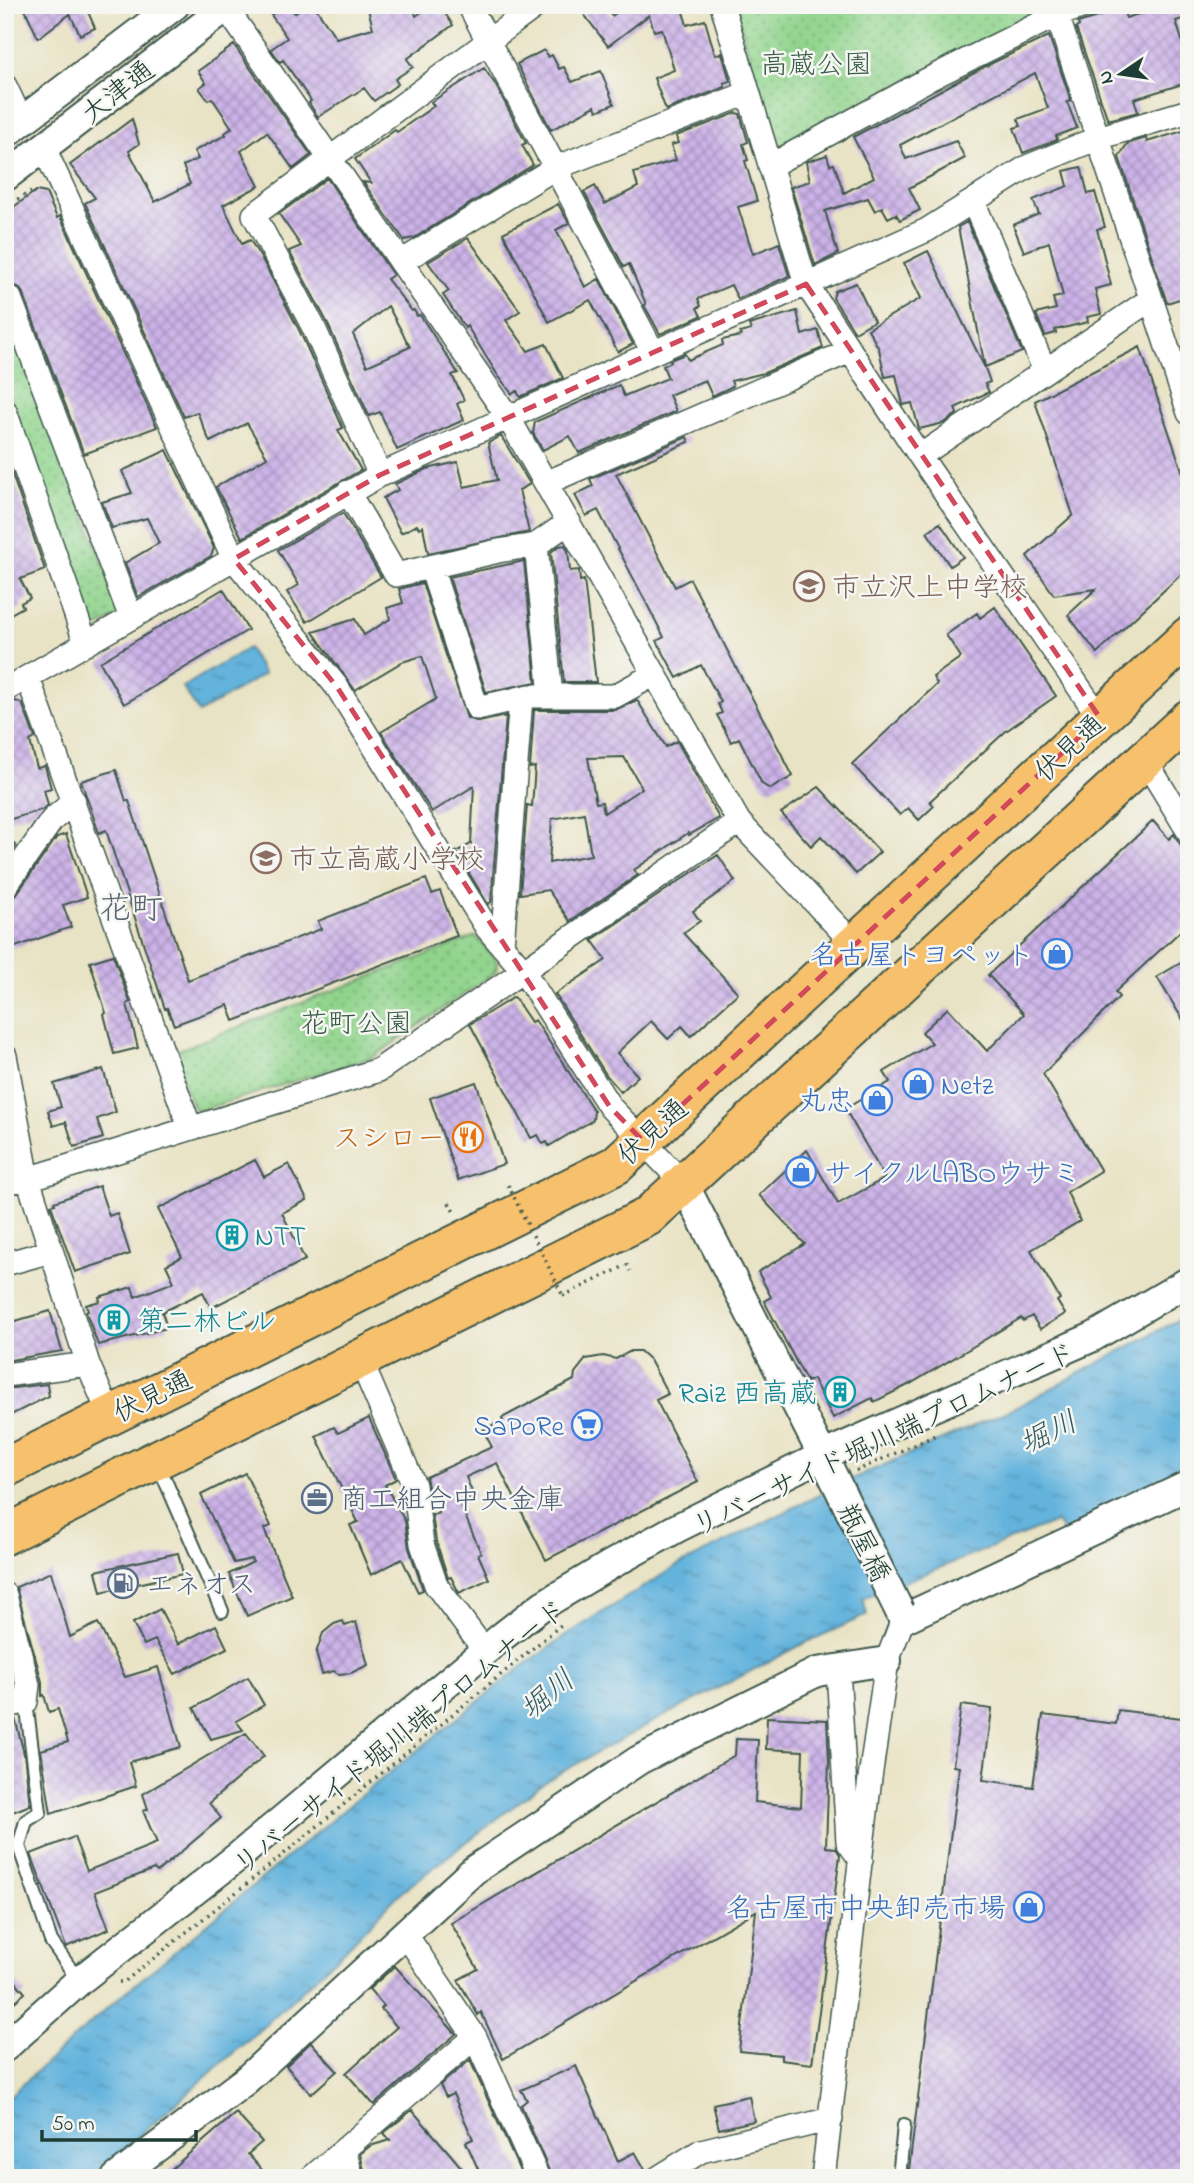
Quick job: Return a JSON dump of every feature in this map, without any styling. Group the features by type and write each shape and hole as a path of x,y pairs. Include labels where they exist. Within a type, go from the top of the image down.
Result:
{"highway":[{"name":"伏見通","path":"5,1468 616,1165 1189,635"},
{"path":"5,1535 647,1217 1189,719"}],"street":[{"name":"大津通","path":"13,128 175,5"},
{"path":"469,5 653,352"},
{"path":"380,475 313,326 254,215 537,5"},
{"path":"722,5 806,284 1100,718"},
{"path":"770,166 925,81 1057,15 1087,5"},
{"name":"大津通","path":"5,177 227,6"},
{"path":"227,6 508,417 739,822 855,945"},
{"path":"1057,15 1189,413"},
{"path":"5,86 13,128"},
{"path":"401,262 555,167 748,93"},
{"path":"5,691 380,475 927,230 1027,167 1098,138 1189,111"},
{"path":"44,148 234,559 337,687 487,928 522,970 610,1107 684,1184"},
{"path":"973,201 1045,371"},
{"path":"5,300 10,298 131,618"},
{"path":"920,456 1151,299"},
{"path":"546,483 850,351"},
{"path":"5,411 86,644"},
{"path":"348,492 396,575 536,545 569,522"},
{"path":"536,545 551,696"},
{"path":"431,567 477,708 520,698 615,696 655,674"},
{"path":"28,678 190,1128"},
{"path":"502,946 520,698"},
{"path":"1145,760 1189,832"},
{"path":"5,887 51,821 74,801"},
{"path":"17,1180 379,1070 739,822"},
{"path":"5,1056 17,1180 51,1251 88,1364 110,1416"},
{"name":"瓶屋橋","path":"684,1184 836,1466 901,1616"},
{"path":"5,1264 51,1251"},
{"path":"5,2047 79,1981 240,1855 543,1605 610,1564 836,1466 1093,1337 1189,1281"},
{"path":"360,1359 414,1485 422,1544 436,1586 485,1651"},
{"path":"5,1375 88,1364"},
{"path":"823,2178 887,1661 901,1616 1189,1485"},
{"path":"5,1595 28,1685 16,1704"},
{"path":"116,2178 246,2080 474,1870 639,1760 817,1672 887,1661"},
{"path":"838,1668 848,1842 861,1860"},
{"path":"406,1935 475,2037 538,2178"},
{"path":"311,2178 475,2037"},
{"path":"658,2178 701,2151 831,2119"},
{"path":"344,2150 352,2178"}],"lane":[{"path":"157,1460 222,1611"},
{"path":"16,1704 40,1812 26,1821 19,1846 51,1941 79,1981"},
{"path":"899,2178 904,2125"}],"path":[{"path":"508,1185 563,1296 626,1265 630,1270"},
{"path":"449,1203 454,1212"},
{"name":"リバーサイド堀川端プロムナード","path":"836,1466 938,1434"},
{"name":"リバーサイド堀川端プロムナード","path":"114,1982 124,1982 561,1625"}],"highlighted area":[{"path":"806,284 1100,718 643,1141 610,1107 337,687 234,559 380,475"}],"green space":[{"name":"高蔵公園","path":"734,5 1051,5 783,146 775,141"},
{"path":"5,310 121,609 118,616 97,628 90,625 5,381"},
{"name":"花町公園","path":"476,936 497,962 496,972 373,1057 201,1110 193,1108 173,1052"}],"water":[{"path":"248,648 264,674 199,713 183,687"},
{"name":"堀川","path":"1189,1314 1189,1477 1065,1533 1056,1522 863,1598 867,1615 803,1644 549,1779 399,1894 346,1949 265,2025 91,2178 5,2178 5,2100 113,2003 358,1798 520,1668 571,1632 675,1567 847,1481 1013,1409"}],"building":[{"path":"23,5 85,5 95,28 80,35 70,14 38,38"},
{"path":"289,5 295,13 306,5 314,5 336,38 373,28 367,5 413,5 416,16 432,5 439,5 453,25 407,59 413,67 395,79 398,84 374,101 364,88 318,117 309,103 311,101 283,60 280,62 271,49 287,38 271,15"},
{"path":"577,5 603,5 612,16 627,5 681,5 687,25 705,20 715,55 722,53 730,81 724,83 725,87 666,110 654,78 674,70 662,29 654,31 649,15 608,46"},
{"path":"1168,5 1181,5 1186,18 1176,21 1189,63 1189,82 1134,99 1138,112 1108,120 1076,28 1078,23 1123,9 1126,18"},
{"path":"1049,36 1071,101 1067,102 1077,128 1056,136 1057,140 1023,153 1014,128 1021,126 1018,119 1048,108 1035,73 900,145 906,159 956,141 965,158 909,188 920,210 900,220 896,214 888,218 882,207 875,211 868,198 825,211 838,254 815,265 791,187 810,181 806,162 827,155 830,165 834,164 844,193 874,177 853,137 984,67"},
{"path":"234,45 311,155 293,169 267,132 241,151 259,186 223,205 242,244 250,240 264,263 300,332 343,428 338,430 361,470 242,538 216,487 267,457 247,423 210,442 197,412 184,417 85,203 95,198 70,165 132,119 139,144 129,151 155,202 190,184 183,166 198,159 194,151 226,135 232,128 212,98 208,100 199,88 206,83 198,71"},
{"path":"544,50 548,57 552,55 559,69 564,67 572,82 601,71 614,104 597,111 595,106 551,130 517,64"},
{"path":"484,68 526,143 522,145 533,165 414,238 404,240 363,182 371,183 355,159 434,106 431,102"},
{"path":"736,113 740,114 748,142 743,144 748,160 745,161 757,201 738,207 753,254 779,243 789,276 738,299 731,285 698,299 701,306 697,308 701,316 660,334 644,305 646,304 629,264 624,267 584,192 595,186 605,204 638,187 634,173 676,160 671,145 678,143 676,136"},
{"path":"1189,129 1189,296 1167,303 1119,157 1127,144 1146,138 1147,142"},
{"path":"1081,167 1088,194 1095,192 1105,227 1097,229 1111,285 1095,289 1101,314 1087,317 1088,322 1055,330 1056,333 1045,336 1036,314 1056,309 1053,298 1063,296 1049,242 1024,252 1013,225 1039,214 1033,200 1068,186 1064,171"},
{"path":"327,178 393,275 387,279 412,311 414,310 417,316 420,315 458,373 452,375 464,400 457,404 464,420 397,450 380,412 369,416 326,320 289,251 301,246 279,214","holes":["388,306 410,347 367,366 353,334"]},
{"path":"36,191 46,193 57,218 60,216 157,427 84,454 23,293 18,287 5,285 5,213"},
{"path":"558,204 569,223 556,230 585,287 599,279 633,344 618,352 590,300 549,322 503,233"},
{"path":"967,222 1022,352 985,367 958,227"},
{"path":"468,238 520,311 506,320 528,351 546,344 563,378 520,397 517,391 512,394 467,326 465,328 443,295 449,291 428,262"},
{"path":"928,251 990,382 985,384 989,392 955,408 957,414 944,423 919,429 912,403 903,405 896,375 885,377 879,349 868,329 921,298 904,263"},
{"path":"856,283 874,321 855,332 833,298 835,291"},
{"path":"797,311 802,335 818,330 823,348 764,373 731,381 733,386 712,396 705,380 669,395 676,411 579,453 570,436 543,450 533,433 535,422 619,385 624,396 668,378 663,366 671,362 670,360 685,354 688,360 723,345 722,340 741,336 740,333 751,330 749,325"},
{"path":"1140,347 1189,491 1189,567 1097,653 1068,615 1096,589 1054,595 1027,556 1073,515 1035,401"},
{"path":"501,436 530,484 519,490 529,532 428,553 423,526 419,528 417,525 401,533 383,498 398,490 395,484 427,469 458,462 464,487 497,480 488,443"},
{"path":"687,437 689,442 616,474 675,587 690,579 793,776 770,789 762,784 739,738 731,742 717,715 722,713 718,704 721,702 701,665 677,678 657,641 664,637 598,510 586,516 575,495 593,486 590,479"},
{"path":"167,450 214,548 211,556 138,597 125,563 159,543 147,518 112,528 102,502 132,493 122,471"},
{"path":"5,454 45,570 20,579 30,598 21,603 23,607 5,617"},
{"path":"343,513 381,577 307,622 287,592 299,585 278,550"},
{"path":"940,523 963,557 950,566 927,532"},
{"path":"565,545 570,571 579,570 580,581 584,580 596,682 564,682 551,552"},
{"path":"524,561 536,682 486,692 449,577"},
{"path":"422,583 467,718 479,722 506,716 491,902 488,904 456,852 471,844 474,786 432,812 381,732 436,699 422,656 402,662 355,690 313,632 355,619 364,635 390,619 387,608 403,603 399,589"},
{"path":"223,589 248,630 124,704 100,662"},
{"path":"995,607 1056,696 1006,731 930,801 934,806 919,820 908,808 900,815 852,764 937,684 933,677 961,657 946,635 977,613 980,618"},
{"path":"637,700 666,747 677,741 719,818 689,835 688,833 634,870 638,875 570,921 548,890 520,894 527,805 532,806 535,767 530,768 534,710 615,710","holes":["624,757 642,788 604,813 602,802 596,803 588,758","584,813 591,855 549,863 552,819"]},
{"path":"15,701 22,703 35,738 30,741 37,768 45,766 51,788 44,790 48,805 44,809 5,821 5,704"},
{"path":"116,770 126,801 129,801 188,980 321,929 318,921 426,879 432,894 440,891 457,936 234,1021 228,1005 174,1025 167,1008 165,1009 106,830 99,833 81,781"},
{"path":"819,787 880,852 856,874 821,836 811,846 781,813"},
{"path":"1153,821 1169,839 1174,834 1189,859 1189,923 1115,992 1119,997 1043,1074 1101,1171 1067,1192 1080,1221 1031,1250 1060,1299 1057,1301 1065,1314 1040,1329 1032,1316 1023,1321 1021,1318 910,1384 874,1402 872,1398 833,1418 813,1379 807,1382 764,1301 771,1297 758,1272 805,1244 759,1195 807,1150 838,1204 885,1178 845,1109 890,1082 884,1072 932,1043 922,1032 948,1008 987,1051 1024,1014 988,975"},
{"path":"66,834 87,897 63,905 71,927 13,948 5,927 5,901 16,895 57,837"},
{"path":"5,835 16,846 5,862"},
{"path":"718,855 735,881 693,911 700,921 683,933 738,993 691,1036 682,1026 668,1039 651,1021 617,1053 638,1076 621,1092 607,1076 555,994 606,960 592,940"},
{"path":"113,955 130,1002 127,1004 138,1048 114,1054 104,1014 106,1013 90,962"},
{"path":"1189,958 1189,1030 1157,977"},
{"path":"514,997 531,1022 535,1020 594,1111 593,1120 549,1146 547,1142 543,1144 538,1135 531,1138 470,1024"},
{"path":"103,1069 116,1112 97,1119 103,1138 74,1147 66,1122 53,1126 48,1111 61,1107 54,1084"},
{"path":"476,1082 504,1164 458,1180 430,1098"},
{"name":"NTT","path":"255,1160 264,1177 289,1164 307,1200 282,1213 305,1260 211,1308 203,1292 162,1312 167,1328 98,1345 86,1305 100,1301 99,1297 132,1287 135,1297 174,1282 166,1265 182,1257 158,1209"},
{"path":"99,1186 109,1216 117,1213 130,1254 75,1272 51,1205"},
{"path":"50,1311 62,1351 5,1361 5,1324"},
{"path":"631,1351 640,1351 650,1360 668,1394 656,1400 698,1482 546,1560 497,1463 466,1477 474,1497 460,1504 489,1579 459,1593 451,1577 448,1578 436,1541 432,1515 439,1513 429,1492 426,1477 492,1447 483,1430 574,1380 575,1373 586,1359 603,1356 616,1359"},
{"path":"47,1384 49,1396 5,1418 5,1389"},
{"path":"369,1418 396,1479 385,1485 405,1521 409,1548 423,1590 418,1592 402,1559 371,1575 350,1525 358,1522 316,1436 334,1427 338,1433"},
{"path":"245,1473 271,1526 264,1529 292,1596 247,1616 229,1574 253,1562 251,1559 234,1563 201,1495"},
{"path":"178,1553 183,1574 101,1592 96,1571"},
{"path":"51,1572 70,1637 98,1623 125,1677 158,1667 181,1747 129,1762 136,1786 51,1814 41,1750 68,1742 58,1709 49,1712 44,1695 42,1696 42,1682 16,1587"},
{"path":"160,1609 178,1644 216,1625 227,1648 175,1674 155,1640 144,1645 133,1623"},
{"path":"343,1621 345,1626 356,1622 368,1665 351,1673 338,1674 334,1671 322,1674 316,1653 323,1633"},
{"path":"5,1653 14,1686 13,1690 5,1692"},
{"path":"248,1677 264,1705 236,1721 243,1730 211,1739 194,1708"},
{"path":"961,1705 992,1709 983,1780 1033,1787 1043,1715 1116,1724 1118,1710 1189,1719 1189,2178 908,2178 959,1767 953,1766"},
{"path":"767,1717 827,1720 829,1760 826,1847 836,1848 840,1855 812,2064 781,2060 781,2055 739,2051 756,1911 503,2059 481,2012 478,2015 458,1980 478,1969 451,1923 735,1755 736,1739 758,1740 755,1802 801,1807 803,1751 766,1749"},
{"path":"15,1718 24,1754 30,1805 5,1815 5,1720"},
{"path":"246,1733 264,1756 209,1803 221,1818 157,1872 154,1869 95,1892 109,1929 66,1947 31,1854 74,1837 87,1871 157,1843 143,1811 148,1809 143,1794"},
{"path":"395,1966 456,2034 374,2105 346,2073 397,2027 381,2009 384,2006 369,1989"},
{"path":"5,1969 25,1993 5,2010"},
{"path":"311,2042 337,2071 311,2094 286,2066"},
{"path":"470,2060 523,2178 482,2178 466,2142 473,2139 453,2094 446,2097 440,2085"},
{"path":"576,2066 618,2161 635,2152 646,2171 644,2178 552,2178 521,2105 527,2100 521,2090"},
{"path":"749,2096 754,2121 719,2129 713,2104"},
{"path":"412,2110 470,2178 366,2178 360,2154 370,2146 390,2140 384,2133"},
{"path":"236,2113 262,2142 248,2154 269,2178 161,2178"}],"place":[{"name":"市立沢上中学校","path":"809,586"},
{"name":"市立高蔵小学校","path":"266,858"},
{"name":"名古屋トヨペット","path":"1057,954"},
{"name":"Netz","path":"918,1084"},
{"name":"丸忠","path":"877,1100"},
{"name":"スシロー","path":"468,1137"},
{"name":"サイクルLABOウサミ","path":"801,1172"},
{"name":"NTT","path":"232,1235"},
{"name":"第二林ビル","path":"114,1320"},
{"name":"Raiz 西高蔵","path":"840,1392"},
{"name":"SaPoRe","path":"587,1425"},
{"name":"商工組合中央金庫","path":"317,1498"},
{"name":"エネオス","path":"123,1583"},
{"name":"名古屋市中央卸売市場","path":"1029,1907"}],"district":[{"name":"花町","path":"131,907"}]}
